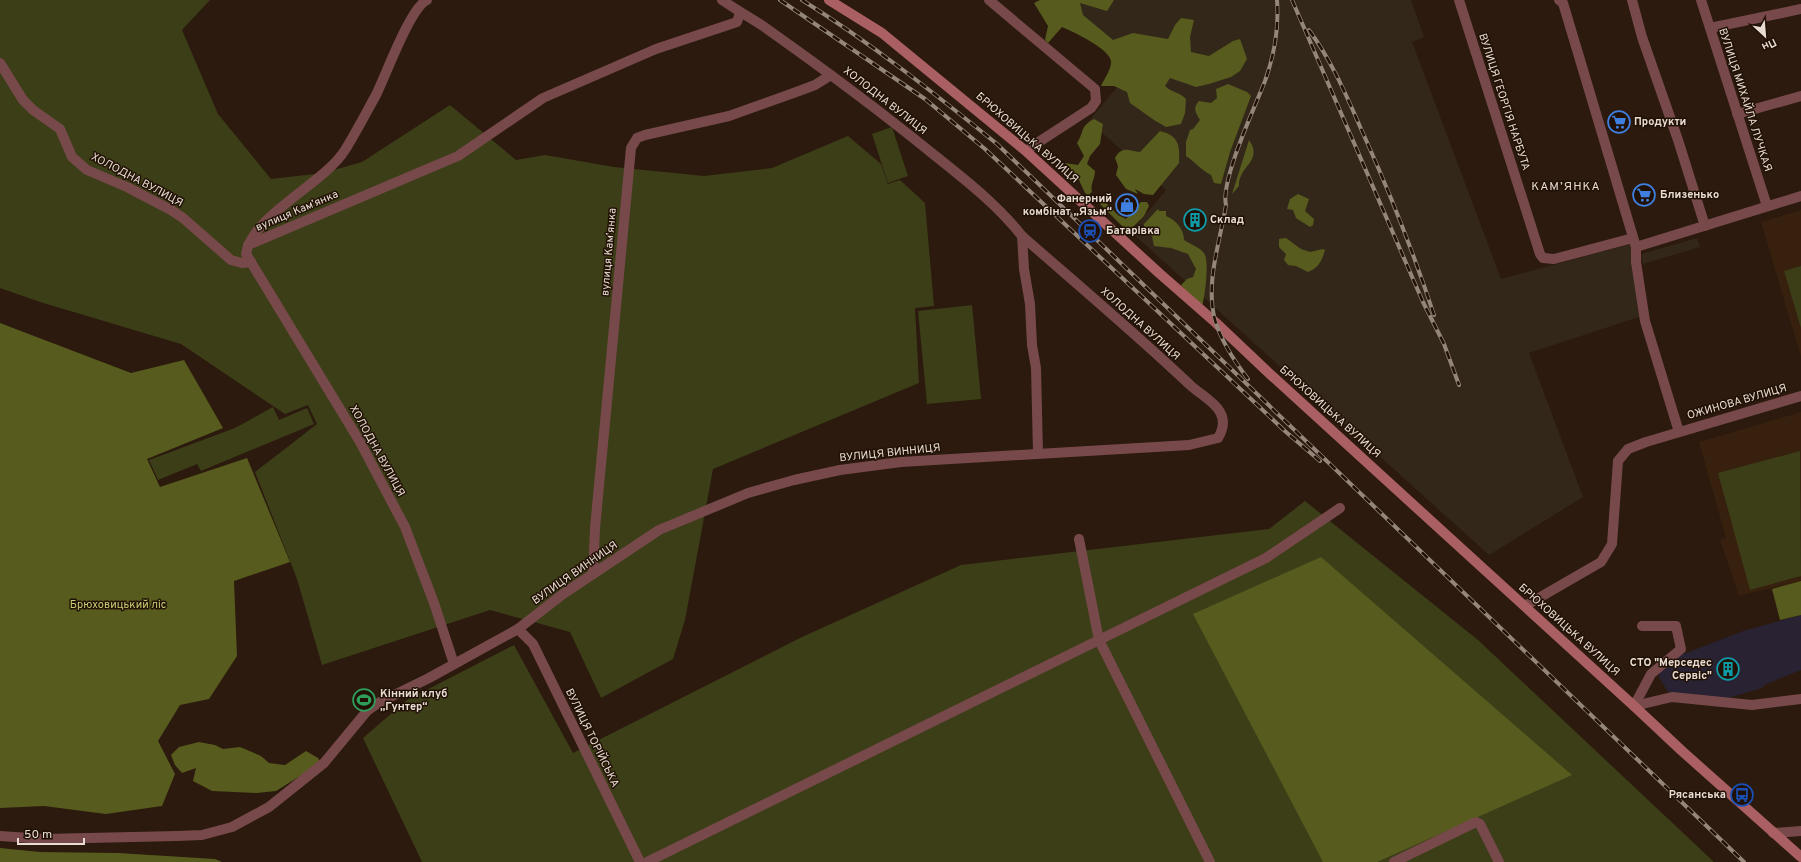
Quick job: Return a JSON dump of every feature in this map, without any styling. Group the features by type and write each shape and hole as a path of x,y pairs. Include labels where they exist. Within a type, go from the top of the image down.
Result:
{"main road":[{"name":"БРЮХОВИЦЬКА ВУЛИЦЯ","path":"830,0 882,33 1027,152 1215,322 1682,751 1801,857"}],"street":[{"path":"248,245 274,214 341,157 376,94 410,21 421,3 427,0"},
{"name":"ХОЛОДНА ВУЛИЦЯ","path":"722,0 740,13 761,25 888,117 971,184 1013,225 1022,236 1160,357 1197,392 1217,407 1223,418 1222,432 1218,438"},
{"path":"989,0 1095,89 1096,101 1091,108 1031,147 1027,152"},
{"name":"ВУЛИЦЯ ГЕОРГІЯ НАРБУТА","path":"1459,0 1540,254 1543,258 1554,259 1635,243"},
{"path":"1559,0 1562,3 1635,243 1636,262 1645,320 1679,432"},
{"path":"1632,0 1642,37 1670,116 1705,226"},
{"name":"ВУЛИЦЯ МИХАЙЛА ЛУЧКАЯ","path":"1701,0 1767,206"},
{"path":"1710,28 1801,8"},
{"name":"вулиця Камʼянка","path":"248,245 458,156 542,98 656,49 737,22 740,13"},
{"name":"ХОЛОДНА ВУЛИЦЯ","path":"0,63 22,100 33,110 60,129 72,157 87,170 128,187 171,210 183,218 231,260 242,264 251,262"},
{"name":"вулиця Камʼянка","path":"593,574 595,528 631,148 637,138 644,135 735,113 815,85 831,75"},
{"path":"1737,114 1801,96"},
{"path":"1635,243 1705,226 1801,196"},
{"path":"1022,236 1024,269 1030,304 1032,346 1036,368 1038,453"},
{"name":"ХОЛОДНА ВУЛИЦЯ","path":"248,245 246,254 360,442 405,527 434,603 454,664"},
{"name":"ОЖИНОВА ВУЛИЦЯ","path":"1525,606 1601,562 1612,544 1618,461 1628,449 1679,432 1801,396"},
{"name":"ВУЛИЦЯ ВИННИЦЯ","path":"0,836 44,839 202,836 232,827 269,806 324,762 367,711 380,702 412,687 518,629 563,594 659,530 748,493 794,480 840,470 901,462 1189,445 1218,438"},
{"path":"647,862 1266,558 1340,508"},
{"path":"1079,539 1099,640 1210,862"},
{"path":"1634,706 1651,674 1680,649 1676,626 1642,626"},
{"name":"ВУЛИЦЯ ТОРІЙСЬКА","path":"518,629 533,644 640,862"},
{"path":"1634,706 1672,697 1752,705 1801,700"},
{"path":"1394,862 1476,822 1480,824 1499,862"},
{"path":"1773,832 1801,831"}],"shaded area":[{"path":"1061,0 1411,0 1424,37 1412,42 1501,279 1631,244 1642,316 1529,353 1583,497 1489,555 1131,232 1166,190 1089,121 1136,64"},
{"path":"1801,210 1801,357 1761,222"},
{"path":"1697,238 1700,247 1643,264 1641,254"},
{"path":"1801,412 1801,581 1739,596 1720,540 1726,538 1699,442"},
{"path":"1801,615 1801,670 1766,684 1762,688 1725,699 1668,692 1659,677 1659,673 1681,655 1743,631"}],"green space":[{"path":"0,0 210,0 182,30 218,114 271,179 323,173 362,162 450,105 516,160 545,155 614,167 704,176 772,168 848,136 881,164 888,184 900,180 925,203 934,306 915,308 919,383 713,469 685,620 673,659 601,698 570,632 490,610 322,665 297,579 255,472 317,424 308,405 285,414 181,344 40,302 0,288"},
{"path":"1040,0 1114,0 1107,11 1080,3 1083,15 1113,40 1133,33 1168,39 1175,25 1181,18 1194,20 1190,37 1191,52 1209,56 1233,41 1240,39 1247,59 1240,71 1231,77 1209,84 1196,87 1170,78 1165,86 1186,99 1185,113 1181,124 1166,127 1130,103 1127,92 1114,86 1101,86 1109,71 1111,62 1110,57 1099,47 1062,27 1048,43 1045,40 1048,26 1034,3"},
{"path":"1228,84 1247,92 1251,96 1230,152 1221,184 1214,183 1211,175 1186,156 1186,142 1190,130 1193,129 1200,120 1195,110 1199,101 1211,103 1217,98 1216,89"},
{"path":"1094,119 1103,124 1100,144 1090,156 1087,164 1095,171 1092,192 1088,195 1085,193 1078,178 1065,163 1078,165 1084,156 1077,143 1086,124"},
{"path":"892,127 908,176 888,183 872,134"},
{"path":"1160,131 1171,136 1177,142 1179,163 1153,195 1144,194 1135,189 1138,194 1126,189 1116,175 1118,166 1115,158 1120,151 1123,150 1140,152"},
{"path":"1249,140 1253,147 1254,153 1252,159 1242,173 1239,186 1232,194"},
{"path":"1298,194 1309,199 1305,211 1314,219 1313,225 1310,227 1296,218 1293,210 1287,209 1290,199"},
{"path":"1101,198 1118,215 1126,219 1141,202 1147,202 1149,206 1144,216 1131,229 1122,226 1100,204"},
{"path":"1158,209 1159,211 1166,211 1166,216 1176,222 1183,232 1184,240 1199,248 1205,255 1207,272 1202,306 1189,295 1181,285 1187,279 1193,277 1196,269 1188,254 1171,248 1154,246 1152,236 1144,232 1144,224"},
{"path":"1286,238 1301,249 1310,252 1323,249 1325,250 1317,266 1308,272 1296,266 1288,265 1284,260 1286,254 1279,247 1279,239"},
{"path":"1801,266 1801,328 1784,271"},
{"path":"972,305 981,399 927,404 918,311"},
{"name":"Брюховицький ліс","path":"0,323 131,373 184,360 223,428 147,459 160,487 247,458 290,562 234,581 237,656 209,699 180,705 158,741 175,774 162,806 106,814 44,806 0,808"},
{"path":"273,407 279,420 307,408 314,424 201,471 197,464 158,480 149,460 235,428"},
{"path":"1800,451 1801,576 1750,590 1718,473"},
{"path":"1305,501 1478,640 1714,862 422,862 363,738 407,700 514,645 573,753 802,637 961,565 1269,529"},
{"path":"1321,557 1572,775 1377,862 1323,862 1193,614"},
{"path":"1801,581 1801,615 1780,620 1772,589"},
{"path":"199,742 215,745 223,749 240,747 261,756 269,763 285,765 306,751 318,758 321,763 276,791 257,793 212,791 193,781 196,768 182,773 175,765 171,755 179,747"},
{"path":"0,848 40,852 118,853 215,859 222,862 0,862"}],"railway":[{"path":"780,0 925,99 985,149 1286,432 1320,461"},
{"path":"802,0 853,33 926,87 997,144 1744,862"},
{"path":"1248,379 1229,351 1215,320 1212,306 1214,262 1226,205 1228,179 1271,62 1276,31 1277,0"},
{"path":"1292,0 1423,302 1444,344 1459,385"},
{"path":"1309,30 1334,70 1376,162 1411,248 1434,315"}],"place":[{"name":"Продукти","path":"1619,122"},
{"name":"Близенько","path":"1644,195"},
{"name":"Фанерний комбінат „Язьм“","path":"1127,205"},
{"name":"Склад","path":"1195,220"},
{"name":"Батарівка","path":"1090,231"},
{"name":"СТО \"Мерседес Сервіс\"","path":"1728,669"},
{"name":"Кінний клуб „Гунтер“","path":"364,700"},
{"name":"Рясанська","path":"1742,795"}],"district":[{"name":"КАМ’ЯНКА","path":"1566,187"}]}
